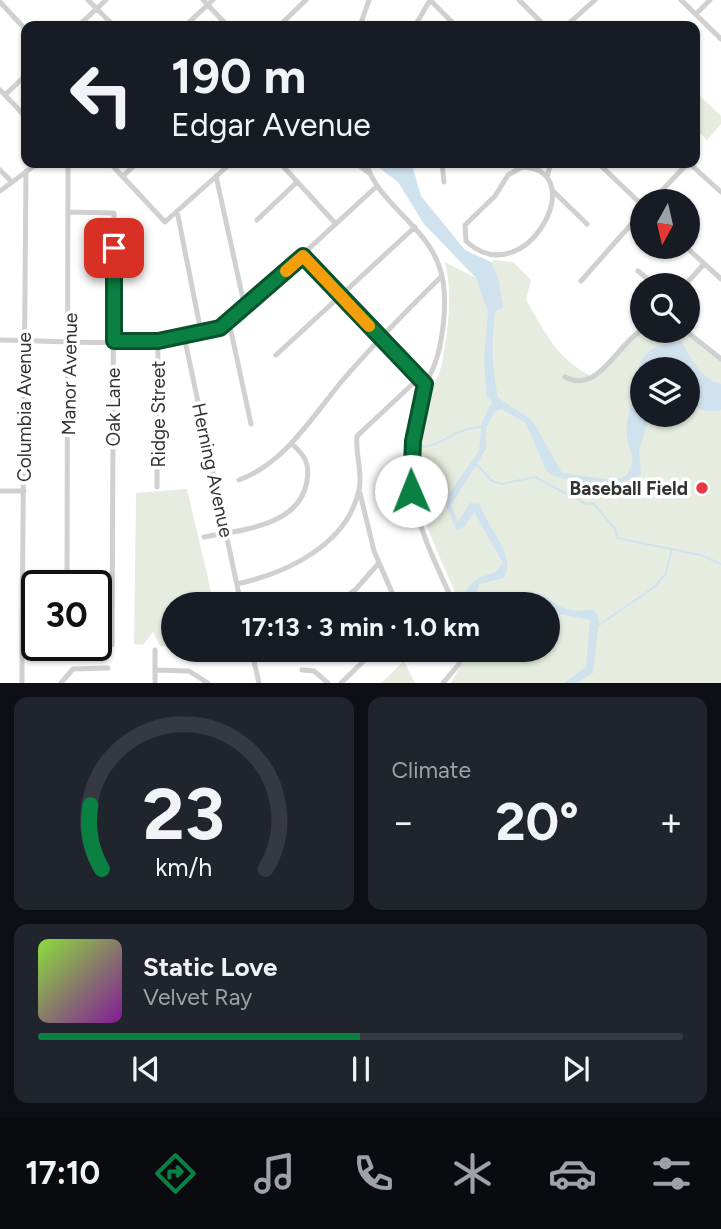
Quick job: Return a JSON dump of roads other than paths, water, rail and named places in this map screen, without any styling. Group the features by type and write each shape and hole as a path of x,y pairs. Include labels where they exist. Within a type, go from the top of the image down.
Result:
{"street":[{"path":"88,0 109,21"},
{"path":"84,21 106,0"},
{"path":"289,21 306,0"},
{"path":"362,21 369,0"},
{"path":"418,21 430,0 451,21"},
{"path":"519,0 540,21"},
{"path":"571,21 594,0"},
{"path":"681,0 721,38"},
{"path":"696,14 710,0"},
{"path":"0,2 21,25"},
{"path":"190,21 207,2 224,21"},
{"path":"21,78 1,92 21,112"},
{"path":"0,191 30,168"},
{"name":"Manor Avenue","path":"67,570 68,168"},
{"path":"115,168 165,222 225,168"},
{"path":"123,176 132,168"},
{"path":"285,168 336,224"},
{"path":"362,168 369,173"},
{"path":"368,168 377,186 433,249 442,276 443,302 437,355 425,384 413,441 411,491 422,535 448,592"},
{"path":"443,168 444,182"},
{"path":"521,168 508,175 495,196 467,222 463,235 474,247 491,254 502,254 522,246 537,234 548,220 552,207 548,168"},
{"path":"532,168 548,179 560,200 587,224"},
{"path":"603,168 630,194"},
{"path":"664,189 684,168"},
{"path":"695,168 721,192"},
{"path":"0,170 12,182"},
{"name":"Columbia Avenue","path":"22,683 26,171"},
{"path":"216,176 245,308"},
{"path":"257,220 298,182"},
{"path":"0,340 158,341 201,332 229,322 377,186"},
{"path":"177,211 201,332"},
{"name":"Oak Lane","path":"70,212 114,213 112,645"},
{"path":"582,281 630,226"},
{"path":"276,355 415,227"},
{"path":"303,256 425,384"},
{"path":"699,259 721,279"},
{"path":"696,273 704,264"},
{"path":"239,481 264,467 292,444 381,338 442,276"},
{"path":"229,322 251,424"},
{"name":"Herning Avenue","path":"184,336 239,592"},
{"name":"Ridge Street","path":"158,341 158,487"},
{"path":"565,377 578,382 593,377 630,342"},
{"path":"700,342 721,359"},
{"path":"392,592 379,564 359,490 356,447 359,432 419,378"},
{"path":"204,537 272,522 297,503 306,486 308,466 304,455 292,444"},
{"path":"237,584 291,566 323,545 350,518 359,490"},
{"path":"0,491 24,491"},
{"path":"352,592 379,564"},
{"path":"155,650 155,683"},
{"path":"254,662 259,683"},
{"path":"341,683 363,662"},
{"path":"443,683 460,662"},
{"path":"61,683 74,669 108,668"},
{"path":"155,670 189,671 208,683"},
{"path":"302,670 314,671 328,683"}],"water":[{"path":"380,168 413,168 421,196 465,250 491,262 498,278 503,307 495,312 493,334 493,366 498,398 532,420 562,473 613,480 625,477 633,460 627,437 630,408 630,427 646,427 639,451 641,474 625,492 553,476 546,470 526,423 502,409 494,412 486,428 486,449 451,505 458,522 470,503 480,504 507,561 504,578 479,584 477,592 467,592 467,588 478,578 496,572 503,563 474,512 465,526 457,531 444,501 479,451 482,422 492,402 487,397 484,360 488,312 476,278 424,224 398,182"},
{"path":"668,343 683,343 691,357 645,357 657,347"},
{"path":"700,370 721,384 721,410 702,410"},
{"path":"560,606 576,611 594,610 599,619 593,673 577,683 564,683 586,667 590,620 560,614"}],"waterway":[{"path":"422,447 471,428 481,427"},
{"path":"477,465 492,481 501,484 535,477 586,504 593,503 615,529 617,538 701,555 721,564"},
{"path":"599,625 653,588 665,575 672,550"}],"place":[{"name":"Baseball Field","path":"702,488"}]}
